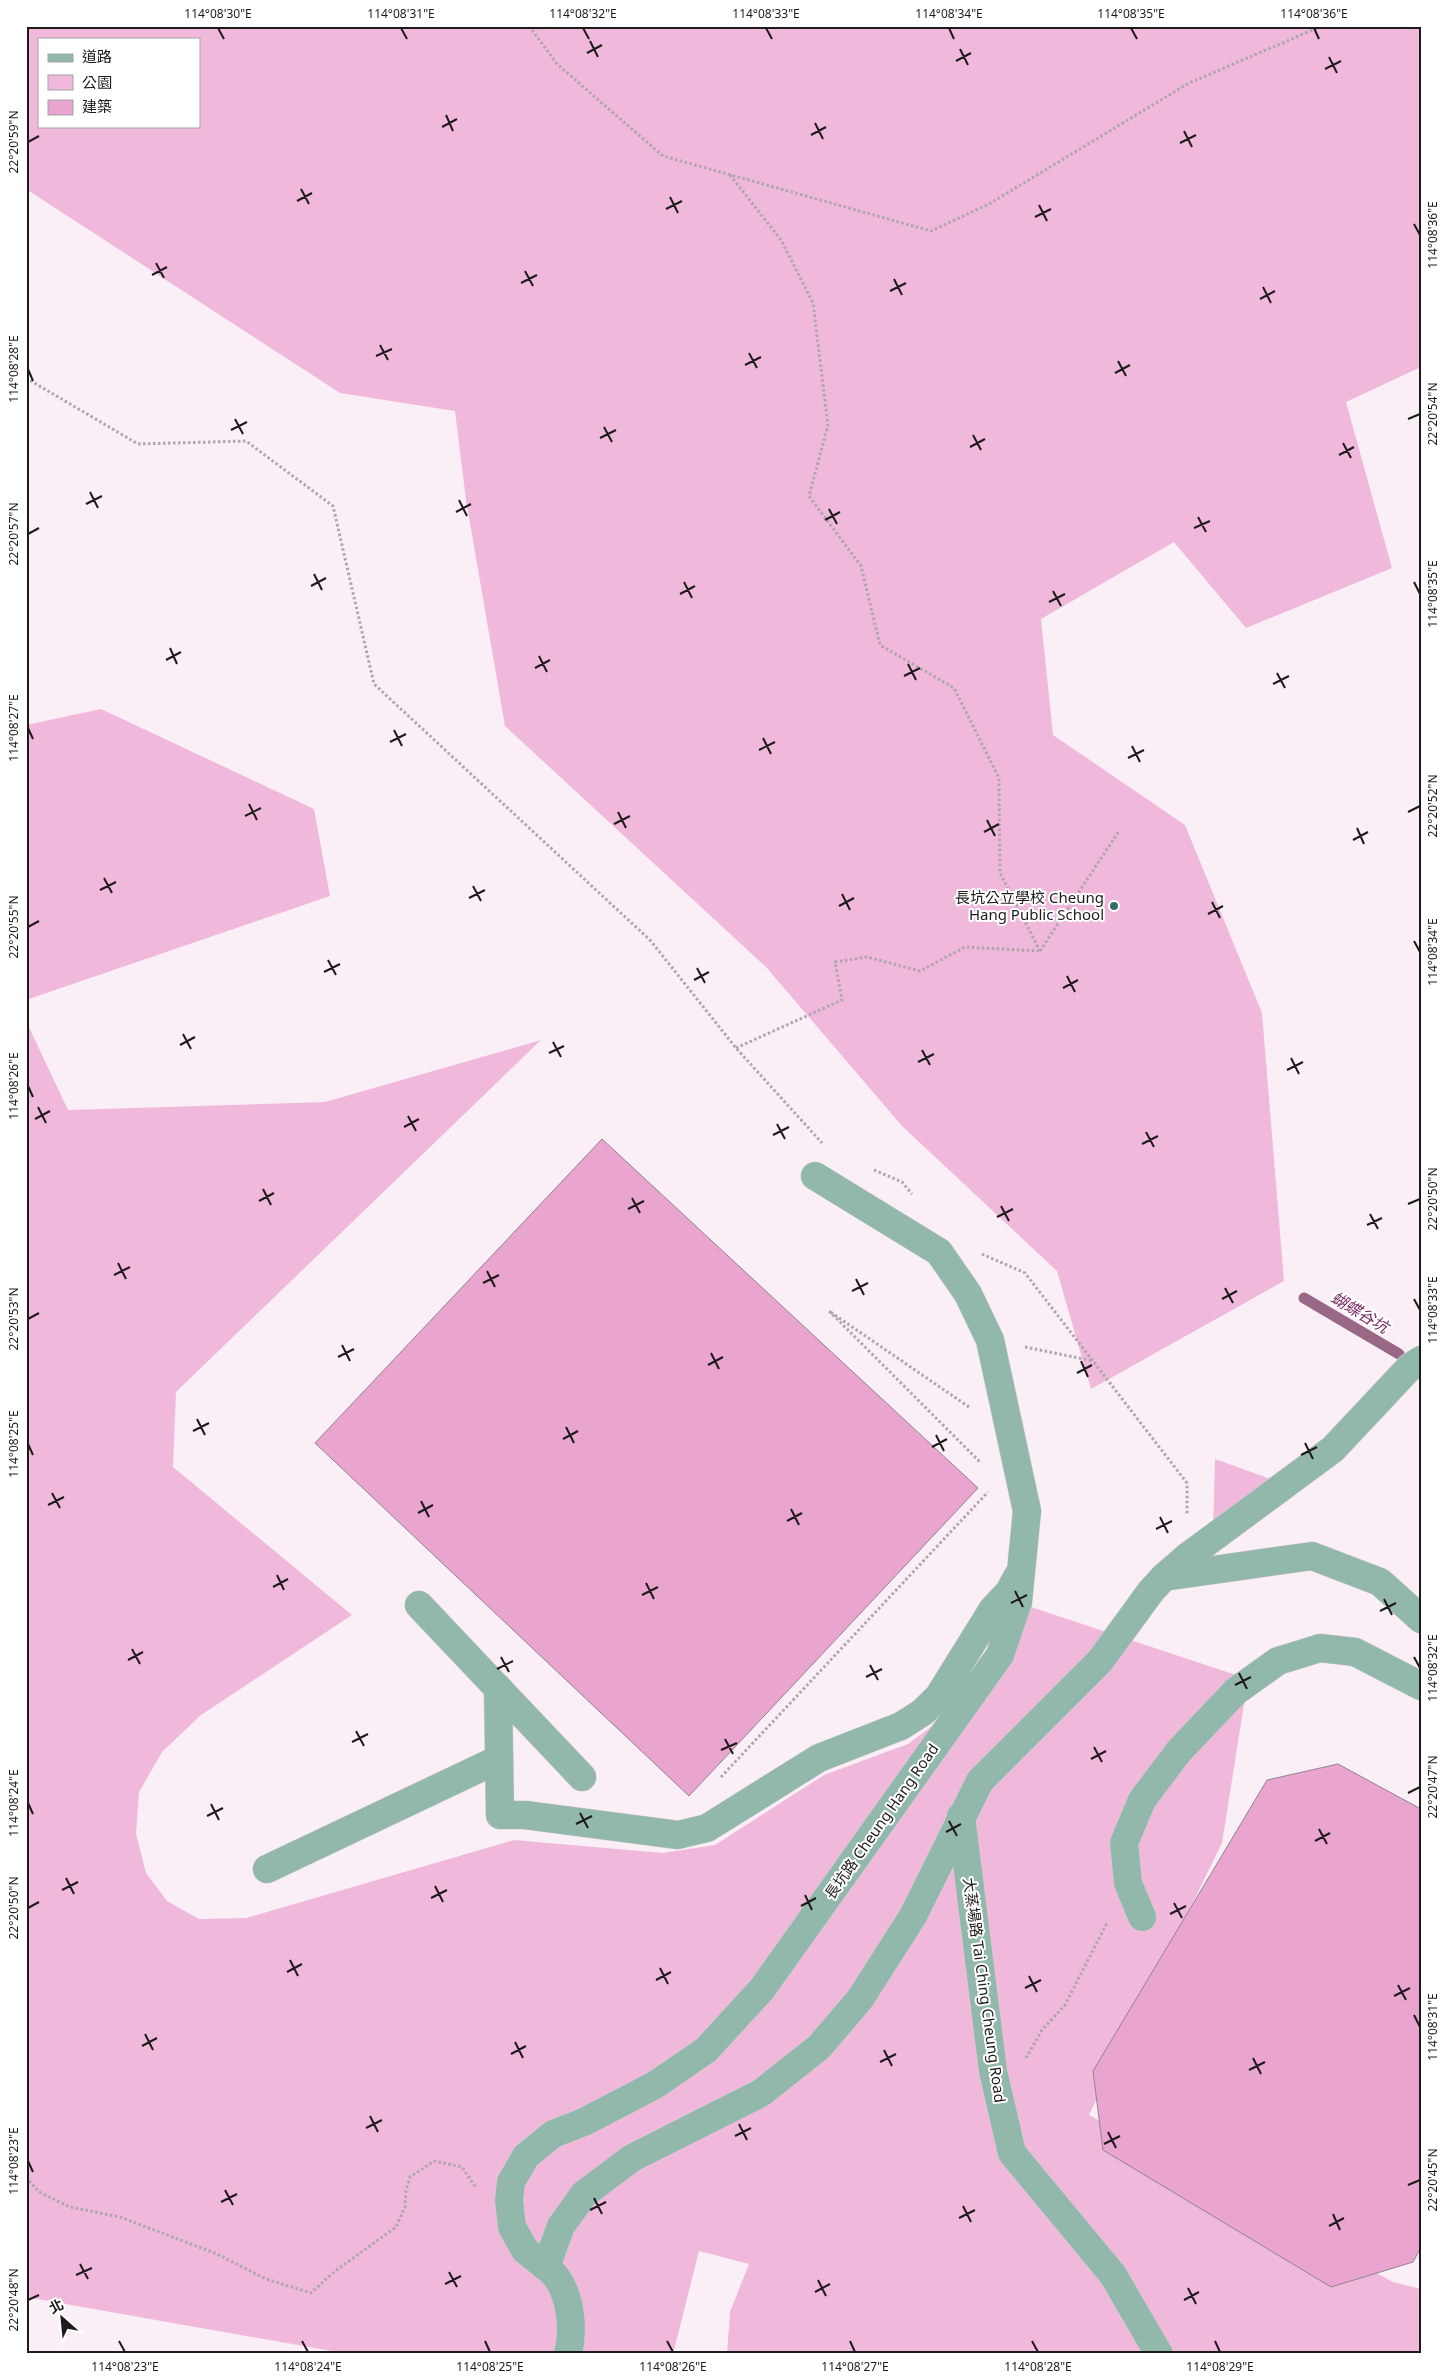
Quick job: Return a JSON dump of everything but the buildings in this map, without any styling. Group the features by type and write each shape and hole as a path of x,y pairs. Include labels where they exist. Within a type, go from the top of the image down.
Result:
{"street":[{"name":"長坑路 Cheung Hang Road","path":"568,2354 570,2344 569,2307 558,2275 526,2250 512,2227 509,2200 511,2182 526,2156 553,2134 584,2122 655,2085 706,2050 762,1989 1000,1655 1018,1602 1027,1511 990,1340 968,1294 939,1252 815,1176"},
{"path":"546,2267 561,2226 584,2194 632,2158 760,2093 819,2047 860,1999 913,1916 980,1781 1100,1661 1151,1591 1164,1578 1187,1557 1333,1449 1410,1368 1421,1360"},
{"path":"1164,1578 1312,1556 1380,1582 1421,1619"},
{"path":"498,1688 500,1815 525,1815 678,1835 707,1828 819,1758 901,1726 923,1712 938,1696 993,1609 1009,1592 1022,1569"},
{"path":"419,1605 582,1777"},
{"path":"1142,1917 1128,1883 1124,1843 1142,1800 1179,1751 1236,1691 1278,1661 1320,1648 1355,1652 1421,1686"},
{"path":"267,1869 499,1760"},
{"name":"大蒸場路 Tai Ching Cheung Road","path":"961,1816 993,2072 1012,2153 1113,2275 1159,2354"}],"path":[{"path":"529,26 557,64 663,156 931,230 989,204 1189,83 1322,26"},
{"path":"730,175 781,240 813,303 828,426 809,496 861,566 880,645 954,688 999,778 1000,873 1040,951"},
{"path":"26,378 138,444 246,441 333,506 374,684 650,940 736,1048 828,1149"},
{"path":"1040,951 1120,831"},
{"path":"736,1048 842,1000 836,962 867,957 920,971 965,947 1040,951"},
{"path":"869,1167 902,1182 914,1195"},
{"path":"982,1253 1025,1273 1187,1483 1187,1557"},
{"path":"985,1467 829,1311 970,1407 1003,1400"},
{"path":"990,1340 1093,1361"},
{"path":"707,1828 716,1782 992,1488"},
{"path":"993,2072 1011,2072 1030,2055 1042,2030 1065,2004 1128,1883"},
{"path":"26,2177 39,2192 70,2207 120,2217 218,2254 266,2279 311,2293 334,2272 396,2227 405,2207 406,2190 410,2177 434,2161 462,2167 480,2194"}],"green space":[{"path":"26,26 1421,26 1421,367 1346,402 1392,568 1246,628 1174,542 1041,619 1053,735 1185,825 1262,1013 1284,1281 1091,1389 1057,1271 902,1126 766,967 505,726 466,500 455,411 340,393 26,189"},
{"path":"101,709 314,809 330,896 26,1000 26,725"},
{"path":"26,1021 68,1110 325,1102 541,1040 176,1392 173,1467 352,1615 201,1715 162,1752 139,1792 136,1834 146,1873 167,1901 199,1919 246,1918 514,1840 663,1853 715,1845 824,1775 908,1744 947,1715 1022,1604 1248,1679 1222,1843 1089,2115 1393,2282 1421,2289 1421,2354 727,2354 730,2312 749,2264 699,2251 673,2354 348,2354 26,2297"},
{"path":"1215,1459 1279,1482 1213,1532"}],"waterway":[{"name":"蝴蝶谷坑","path":"1304,1298 1399,1354"}],"place":[{"name":"長坑公立學校 Cheung Hang Public School","path":"1114,906"}]}
